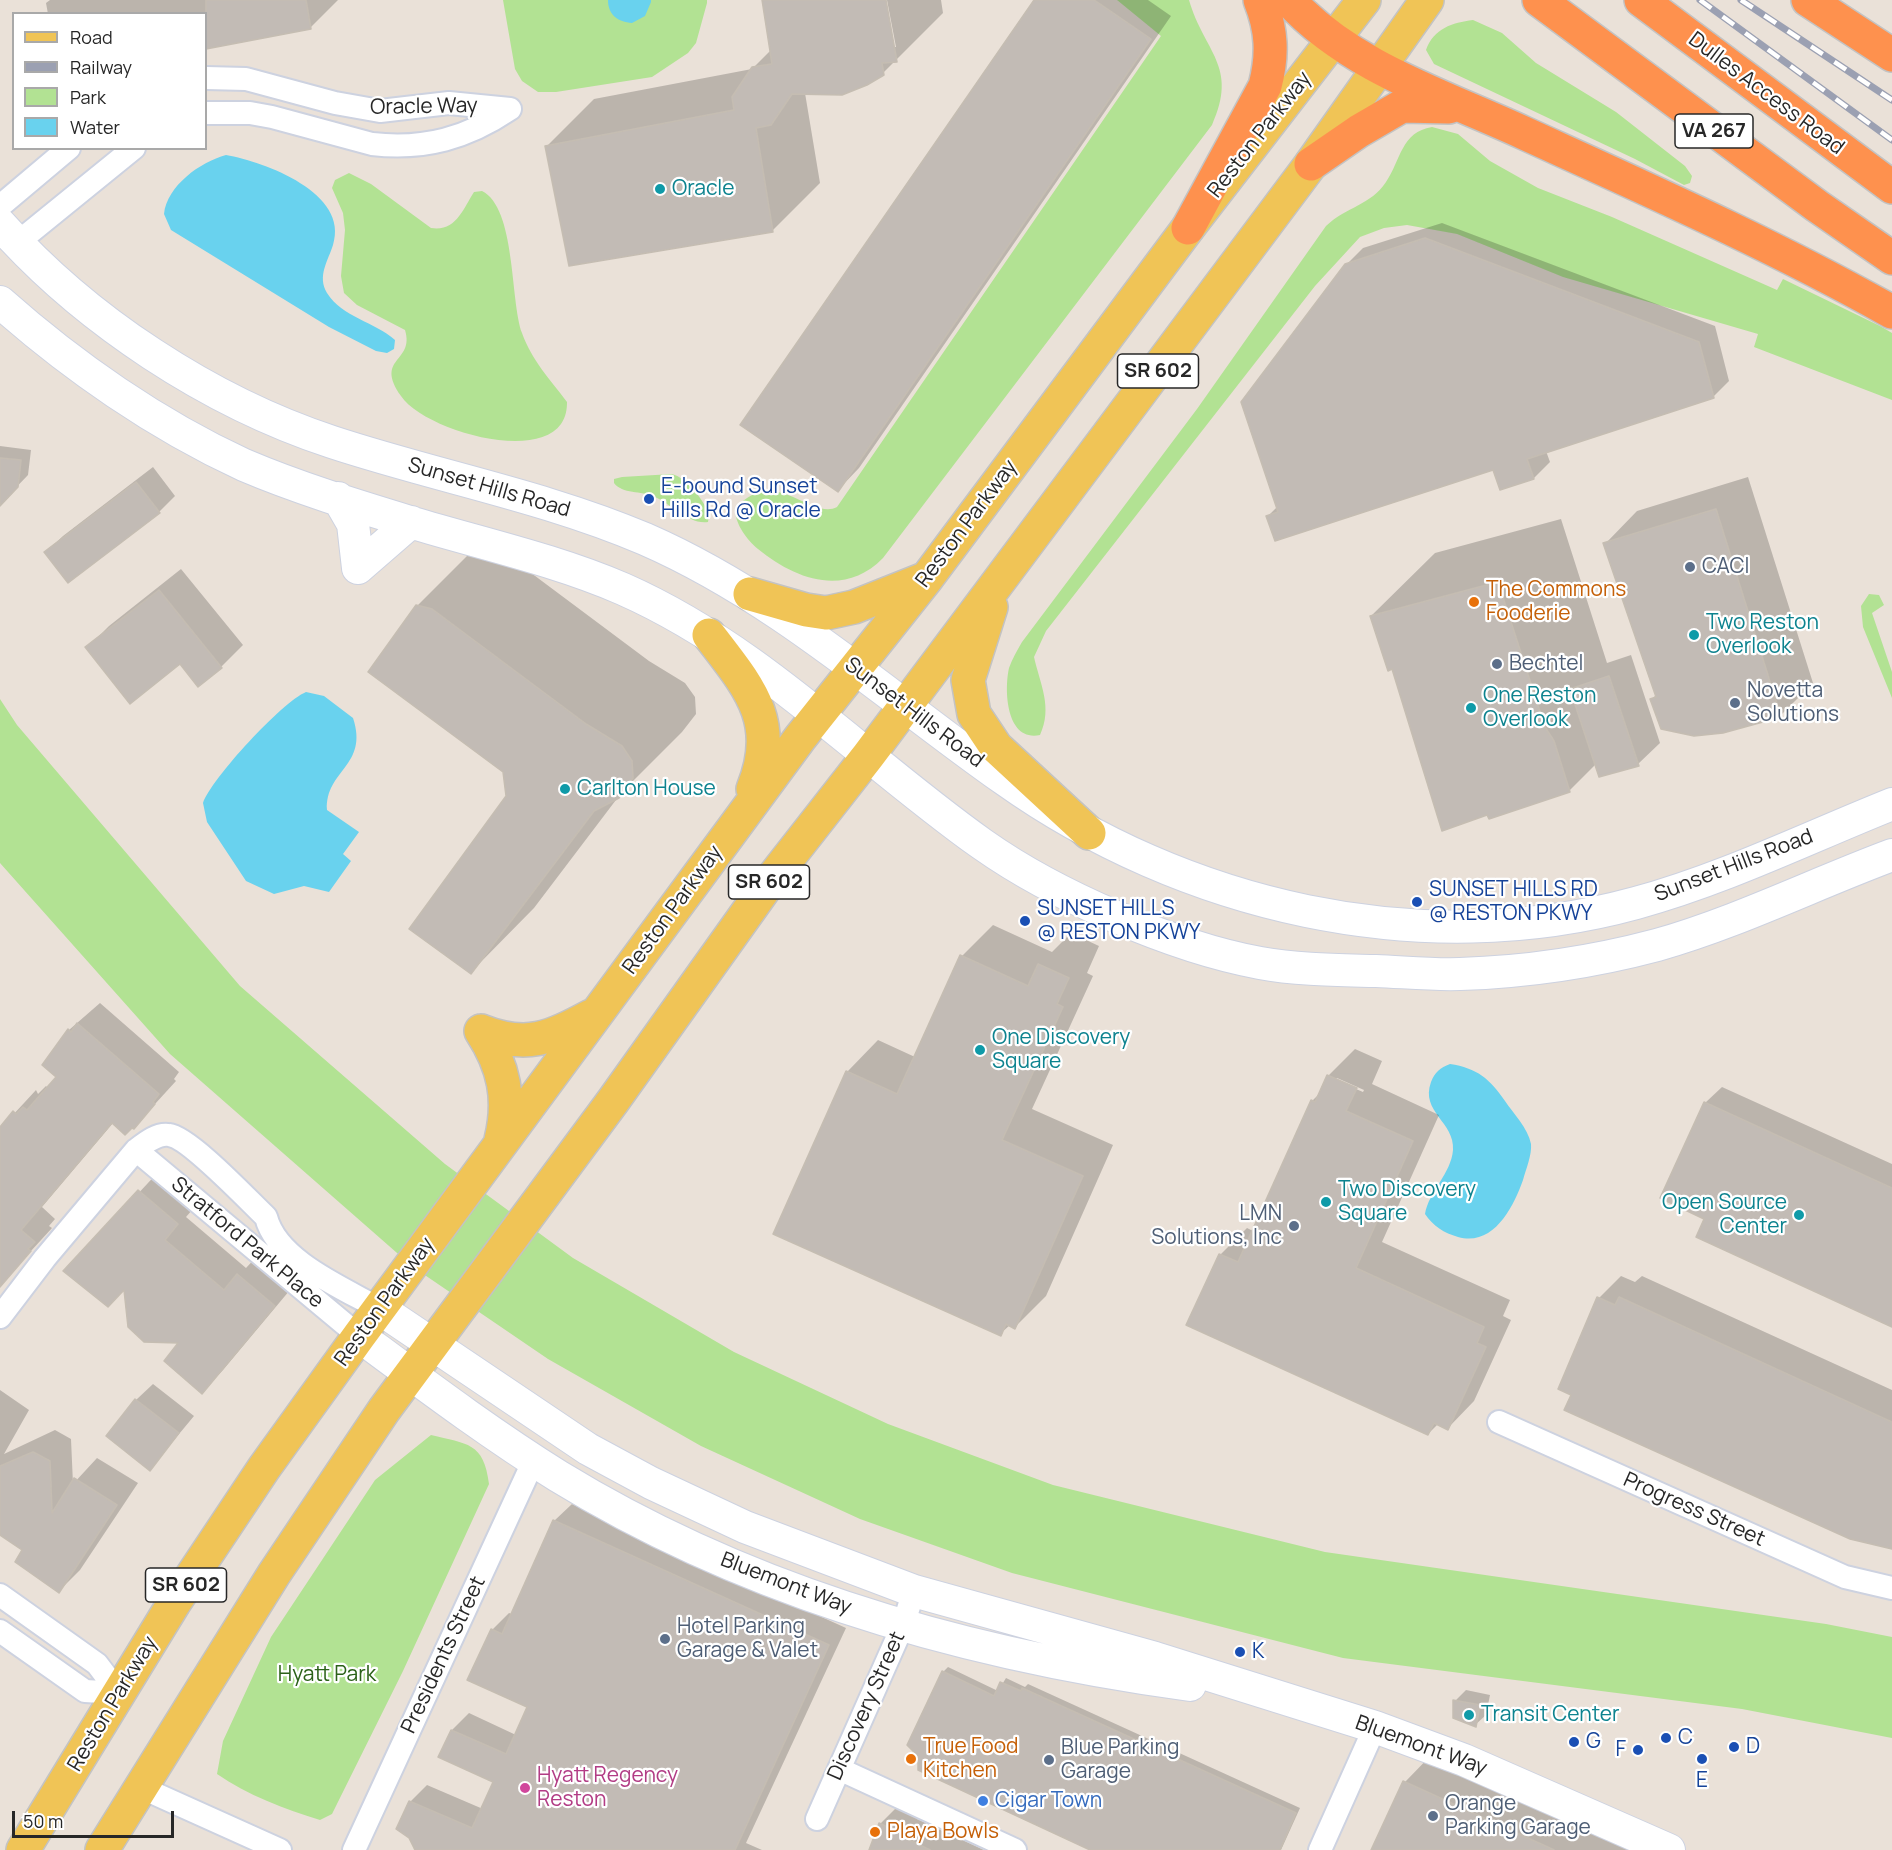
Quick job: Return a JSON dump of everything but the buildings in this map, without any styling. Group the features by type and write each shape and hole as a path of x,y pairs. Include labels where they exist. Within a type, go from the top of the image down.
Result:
{"highway":[{"path":"1188,228 1265,86 1271,61 1272,38 1260,0"},
{"path":"1289,0 1316,27 1378,66 1749,236 1892,312"},
{"name":"VA 267","path":"1539,0 1816,206 1892,258"},
{"name":"Dulles Access Road","path":"1641,0 1892,187"},
{"path":"1808,0 1892,55"},
{"path":"1311,164 1359,131 1402,106 1475,110"}],"main road":[{"name":"Reston Parkway","path":"23,1850 174,1603 251,1487 359,1335 818,714 927,578 1188,228 1364,0"},
{"name":"SR 602","path":"102,1850 274,1574 411,1374 541,1199 767,885 868,756 1311,164 1378,66 1427,0"},
{"name":"Sunset Hills Road","path":"6,238 68,291 114,326 192,378 246,408 333,443 605,523 686,559 750,594 1036,802 1089,833 1194,879 1274,903 1334,916 1405,927 1499,927 1547,922 1591,914 1672,893 1726,874 1892,804"},
{"path":"0,302 98,378 191,438 250,467 411,522 497,546 618,587 670,611 779,684 987,848 1074,897 1162,933 1231,955 1262,963 1322,969 1458,974 1533,968 1654,945 1704,930 1892,855"},
{"path":"338,498 353,524 358,568 411,522"},
{"path":"1001,577 968,680 974,714 996,747 1089,833"},
{"path":"750,594 806,610 826,613 854,607 927,578"},
{"path":"708,635 758,704 766,738 758,777 741,817"},
{"path":"494,1153 507,1115 507,1091 493,1049 481,1031 501,1039 516,1041 546,1039 598,1012"},
{"name":"Bluemont Way","path":"380,1309 588,1449 651,1483 744,1527 914,1591 1155,1658 1375,1727 1464,1760 1669,1850"},
{"name":"Bluemont Way","path":"359,1335 494,1435 534,1460 615,1508 736,1568 800,1593 942,1637 1147,1679 1268,1695"}],"street":[{"name":"Oracle Way","path":"207,78 246,79 335,103 380,111 411,110 449,103 510,109 483,128 458,138 392,146 346,138 250,113 207,113"},
{"path":"0,206 67,150"},
{"path":"6,238 131,150"},
{"name":"Stratford Park Place","path":"0,1317 45,1258 136,1150 153,1138 170,1134 187,1142 266,1217 269,1231 278,1243 311,1270 380,1309"},
{"name":"Stratford Park Place","path":"136,1150 359,1335"},
{"name":"Progress Street","path":"1499,1422 1845,1577 1892,1588"},
{"name":"Presidents Street","path":"354,1850 534,1460"},
{"name":"Discovery Street","path":"817,1819 903,1625 914,1591"},
{"path":"0,1595 97,1664 119,1693"},
{"path":"0,1631 85,1691 119,1693"},
{"path":"1320,1850 1375,1727"},
{"path":"839,1769 1015,1850"},
{"path":"140,1786 280,1850"}],"green space":[{"path":"503,0 707,0 707,3 696,43 688,53 652,77 556,92 538,92 522,81 515,69"},
{"path":"1117,0 1189,0 1221,73 1222,88 1212,125 883,558 868,570 852,578 836,581 804,576 772,560 746,536 739,526 735,509 750,496 764,491 791,496 816,507 827,509 837,507 1161,36"},
{"path":"1473,20 1502,33 1536,63 1616,112 1685,166 1692,176 1690,183 1684,185 1635,159 1434,64 1426,50 1434,36 1451,25"},
{"path":"1432,127 1458,134 1490,161 1538,188 1612,217 1777,290 1783,279 1892,333 1892,400 1754,347 1758,334 1563,277 1457,234 1407,225 1384,228 1360,237 1315,286 1046,631 1034,657 1044,696 1044,725 1040,735 1029,735 1020,731 1010,712 1007,689 1009,668 1022,642 1197,409 1326,226 1380,190 1408,141 1422,130"},
{"path":"349,173 371,184 431,228 440,228 453,223 474,192 482,191 493,201 501,216 506,234 522,333 536,361 567,402 566,413 561,424 547,435 528,440 504,441 479,437 431,420 413,408 401,396 392,374 393,367 405,349 407,341 405,330 357,305 344,293 341,276 345,230 343,213 332,188 335,180"},
{"path":"672,474 678,476 697,494 706,509 708,522 694,520 653,496 622,489 614,483 614,479 622,477"},
{"path":"1869,594 1879,595 1884,605 1872,613 1892,672 1892,698 1863,627 1861,606"},
{"path":"0,699 17,725 240,986 445,1164 573,1258 734,1352 888,1424 1053,1485 1325,1552 1826,1624 1892,1637 1892,1738 1742,1709 1343,1658 1012,1573 860,1519 701,1446 548,1359 413,1267 170,1054 0,863"},
{"name":"Hyatt Park","path":"431,1435 464,1443 478,1452 487,1470 489,1484 403,1671 332,1814 320,1820 241,1789 217,1774 223,1741 271,1637 375,1480"}],"water":[{"path":"608,0 651,0 651,2 645,16 632,23 615,17 610,10"},
{"path":"226,155 281,173 300,183 317,196 329,210 335,226 333,245 323,275 327,293 341,308 395,340 394,349 387,353 376,351 329,327 171,230 164,214 171,194 196,169"},
{"path":"306,692 324,696 353,718 356,734 355,747 351,758 332,786 327,810 359,832 343,854 351,861 329,892 304,886 274,894 246,881 207,822 203,803 209,791 249,742 281,710"},
{"path":"1450,1064 1468,1068 1488,1081 1520,1121 1531,1144 1530,1157 1523,1180 1507,1213 1491,1231 1470,1239 1444,1231 1425,1214 1448,1167 1453,1150 1449,1132 1430,1101 1429,1092 1436,1073"}],"railway":[{"path":"1700,0 1892,140"},
{"path":"1741,0 1892,100"}],"place":[{"name":"Oracle","path":"660,189"},
{"name":"E-bound Sunset Hills Rd @ Oracle","path":"649,499"},
{"name":"CACI","path":"1690,567"},
{"name":"The Commons Fooderie","path":"1474,602"},
{"name":"Two Reston Overlook","path":"1694,635"},
{"name":"Bechtel","path":"1497,664"},
{"name":"Novetta Solutions","path":"1735,703"},
{"name":"One Reston Overlook","path":"1471,708"},
{"name":"Carlton House","path":"565,789"},
{"name":"SUNSET HILLS RD @ RESTON PKWY","path":"1417,902"},
{"name":"SUNSET HILLS @ RESTON PKWY","path":"1025,921"},
{"name":"One Discovery Square","path":"980,1050"},
{"name":"Two Discovery Square","path":"1326,1202"},
{"name":"Open Source Center","path":"1799,1215"},
{"name":"LMN Solutions, Inc","path":"1294,1226"},
{"name":"Hotel Parking Garage & Valet","path":"665,1639"},
{"name":"K","path":"1240,1652"},
{"name":"Transit Center","path":"1469,1715"},
{"name":"C","path":"1666,1738"},
{"name":"G","path":"1574,1742"},
{"name":"D","path":"1734,1747"},
{"name":"F","path":"1638,1750"},
{"name":"True Food Kitchen","path":"911,1759"},
{"name":"E","path":"1702,1759"},
{"name":"Blue Parking Garage","path":"1049,1760"},
{"name":"Hyatt Regency Reston","path":"525,1788"},
{"name":"Cigar Town","path":"983,1801"},
{"name":"Orange Parking Garage","path":"1433,1816"},
{"name":"Playa Bowls","path":"875,1832"}]}
